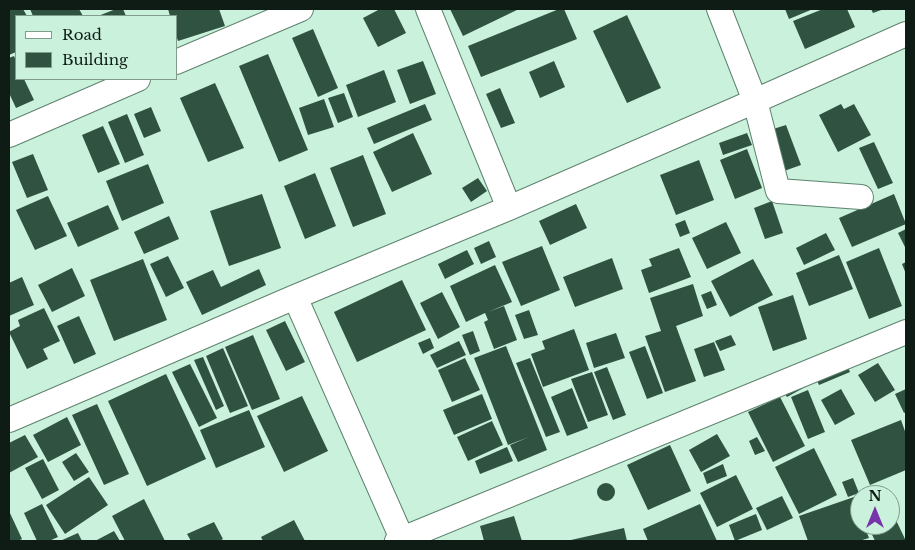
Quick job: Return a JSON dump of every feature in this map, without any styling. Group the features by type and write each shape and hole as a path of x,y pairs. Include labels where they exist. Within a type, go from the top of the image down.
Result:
{"street":[{"path":"178,61 301,9"},
{"path":"428,9 509,208"},
{"path":"719,9 756,101 778,192 861,197"},
{"path":"9,420 295,297 509,208 906,34"},
{"path":"9,134 136,80"},
{"path":"295,297 401,541 906,332"}],"building":[{"path":"9,9 23,9 26,15 15,15 15,52 9,55"},
{"path":"30,9 79,9 82,15 33,15"},
{"path":"116,9 123,9 126,15 101,15"},
{"path":"168,9 219,9 225,26 178,41 178,15 170,15"},
{"path":"380,9 394,9 406,33 378,47 363,18"},
{"path":"450,9 519,9 463,36"},
{"path":"559,9 564,9 577,39 481,77 468,46"},
{"path":"785,9 813,9 789,19"},
{"path":"823,9 847,9 855,27 805,49 793,21"},
{"path":"871,9 884,9 873,13"},
{"path":"627,15 661,88 627,103 593,31"},
{"path":"313,29 338,88 318,97 292,38"},
{"path":"268,54 308,150 279,162 239,66"},
{"path":"14,56 15,58 15,80 24,80 34,100 16,108 9,93 9,58"},
{"path":"423,61 436,94 410,104 397,70"},
{"path":"554,61 565,87 540,98 529,72"},
{"path":"384,70 396,102 358,117 346,85"},
{"path":"215,83 244,148 208,162 180,98"},
{"path":"500,88 515,123 501,128 486,94"},
{"path":"344,93 353,117 338,123 328,98"},
{"path":"324,99 334,127 308,135 299,108"},
{"path":"425,104 432,120 374,144 367,128"},
{"path":"841,104 844,109 854,104 871,135 838,152 819,115"},
{"path":"151,107 161,131 144,138 134,114"},
{"path":"127,114 144,155 125,163 108,122"},
{"path":"786,125 801,165 784,171 770,130"},
{"path":"103,126 120,164 98,173 82,135"},
{"path":"413,133 432,174 392,192 373,152"},
{"path":"747,133 752,145 723,155 719,143"},
{"path":"874,142 893,183 878,189 859,148"},
{"path":"747,149 762,188 735,199 720,160"},
{"path":"33,154 48,190 27,198 12,162"},
{"path":"363,155 386,214 353,227 330,168"},
{"path":"699,160 714,200 676,215 660,175"},
{"path":"148,164 164,203 122,221 106,181"},
{"path":"315,173 336,226 305,239 284,186"},
{"path":"478,178 487,191 471,202 462,188"},
{"path":"262,194 281,248 229,266 210,211"},
{"path":"894,194 906,224 852,247 839,218"},
{"path":"48,196 67,236 35,250 16,210"},
{"path":"772,201 783,233 765,239 754,208"},
{"path":"576,204 587,228 550,245 539,221"},
{"path":"108,205 119,229 78,247 67,223"},
{"path":"169,216 179,239 144,254 134,232"},
{"path":"685,220 690,233 680,237 675,224"},
{"path":"726,222 741,253 707,269 692,238"},
{"path":"906,229 906,249 898,233"},
{"path":"826,233 835,250 804,265 796,248"},
{"path":"489,241 496,257 481,264 474,248"},
{"path":"542,246 560,290 521,306 502,262"},
{"path":"679,248 691,277 649,293 641,270 652,266 649,259"},
{"path":"879,248 902,306 869,319 846,262"},
{"path":"467,250 474,264 445,279 438,264"},
{"path":"839,255 853,289 809,306 796,273"},
{"path":"168,256 184,288 166,297 150,264"},
{"path":"612,258 623,289 575,307 563,277"},
{"path":"143,259 167,320 114,341 90,280"},
{"path":"753,259 773,295 730,317 711,281"},
{"path":"906,262 906,274 902,264"},
{"path":"495,265 512,302 488,312 504,306 517,340 494,349 484,322 488,320 485,313 466,322 450,286"},
{"path":"72,268 85,296 52,312 38,285"},
{"path":"259,269 266,285 202,315 186,282 213,270 221,287"},
{"path":"22,277 34,305 9,316 9,283"},
{"path":"402,280 426,330 357,362 334,312"},
{"path":"693,284 703,316 676,326 696,381 665,392 645,336 661,331 650,298"},
{"path":"711,291 717,305 707,309 701,295"},
{"path":"442,292 460,327 438,339 420,303"},
{"path":"793,295 807,339 773,351 758,307"},
{"path":"44,308 60,341 43,349 48,359 27,369 9,332 20,326 18,320"},
{"path":"529,310 538,335 524,339 515,315"},
{"path":"79,316 96,354 74,364 57,326"},
{"path":"285,321 305,362 286,371 266,330"},
{"path":"574,329 589,370 543,387 531,354 545,349 542,341"},
{"path":"473,331 480,351 470,355 462,335"},
{"path":"616,333 625,358 594,368 586,343"},
{"path":"253,335 280,399 252,410 225,347"},
{"path":"731,335 736,345 720,351 715,341"},
{"path":"430,338 434,348 423,354 418,343"},
{"path":"459,341 466,355 437,368 430,355"},
{"path":"714,342 725,370 704,377 694,349"},
{"path":"506,346 547,450 518,462 510,445 529,437 508,445 474,358"},
{"path":"645,346 663,393 647,399 629,352"},
{"path":"223,348 248,406 230,413 206,356"},
{"path":"203,357 224,406 216,410 194,360"},
{"path":"465,358 480,390 452,402 438,370"},
{"path":"530,358 560,432 546,437 516,363"},
{"path":"845,361 850,372 819,385 814,374"},
{"path":"878,363 895,390 875,402 858,375"},
{"path":"190,364 217,418 199,427 172,372"},
{"path":"607,367 626,415 613,420 594,372"},
{"path":"592,372 608,415 588,422 571,379"},
{"path":"166,374 206,459 147,486 108,401"},
{"path":"803,379 807,386 787,397 783,391"},
{"path":"572,388 588,428 567,436 551,397"},
{"path":"841,389 855,414 835,425 821,400"},
{"path":"906,389 906,412 904,413 895,394"},
{"path":"808,390 825,432 808,439 791,397"},
{"path":"482,394 492,419 454,435 443,410"},
{"path":"302,396 328,451 284,472 257,416"},
{"path":"780,397 805,446 773,462 748,412"},
{"path":"97,404 129,474 104,485 72,415"},
{"path":"249,410 265,447 216,468 200,430"},
{"path":"67,417 81,445 48,462 33,435"},
{"path":"901,420 906,434 906,470 870,485 851,440"},
{"path":"492,421 503,445 468,461 457,437"},
{"path":"717,434 730,456 701,472 689,450"},
{"path":"25,435 38,457 9,473 9,443"},
{"path":"757,437 765,451 755,455 749,441"},
{"path":"670,445 691,491 648,510 627,465"},
{"path":"507,447 513,461 480,474 475,461"},
{"path":"814,448 837,495 799,514 775,467"},
{"path":"76,453 89,472 74,481 62,462"},
{"path":"43,459 59,490 42,499 25,468"},
{"path":"723,464 727,476 707,484 703,473"},
{"path":"736,475 753,509 717,527 700,493"},
{"path":"89,477 108,505 65,534 46,505"},
{"path":"853,478 856,485 850,485 850,496 848,497 842,482"},
{"path":"602,483 610,483 615,488 613,499 602,501 597,496 597,488"},
{"path":"782,496 793,518 767,530 756,508"},
{"path":"850,498 850,535 868,535 869,538 859,541 808,541 799,516"},
{"path":"144,499 165,541 125,541 112,516"},
{"path":"42,504 58,537 49,541 37,541 24,513"},
{"path":"700,504 717,541 648,541 643,529"},
{"path":"9,511 22,539 18,541 9,541"},
{"path":"756,514 762,530 735,541 729,525"},
{"path":"514,516 522,541 484,541 480,526"},
{"path":"294,520 305,541 263,541 261,537"},
{"path":"214,522 223,539 219,541 191,541 187,534"},
{"path":"624,528 627,541 571,540"},
{"path":"900,528 906,541 875,541 872,535 900,535"},
{"path":"114,531 120,541 95,541"},
{"path":"78,533 82,541 60,541"}]}
